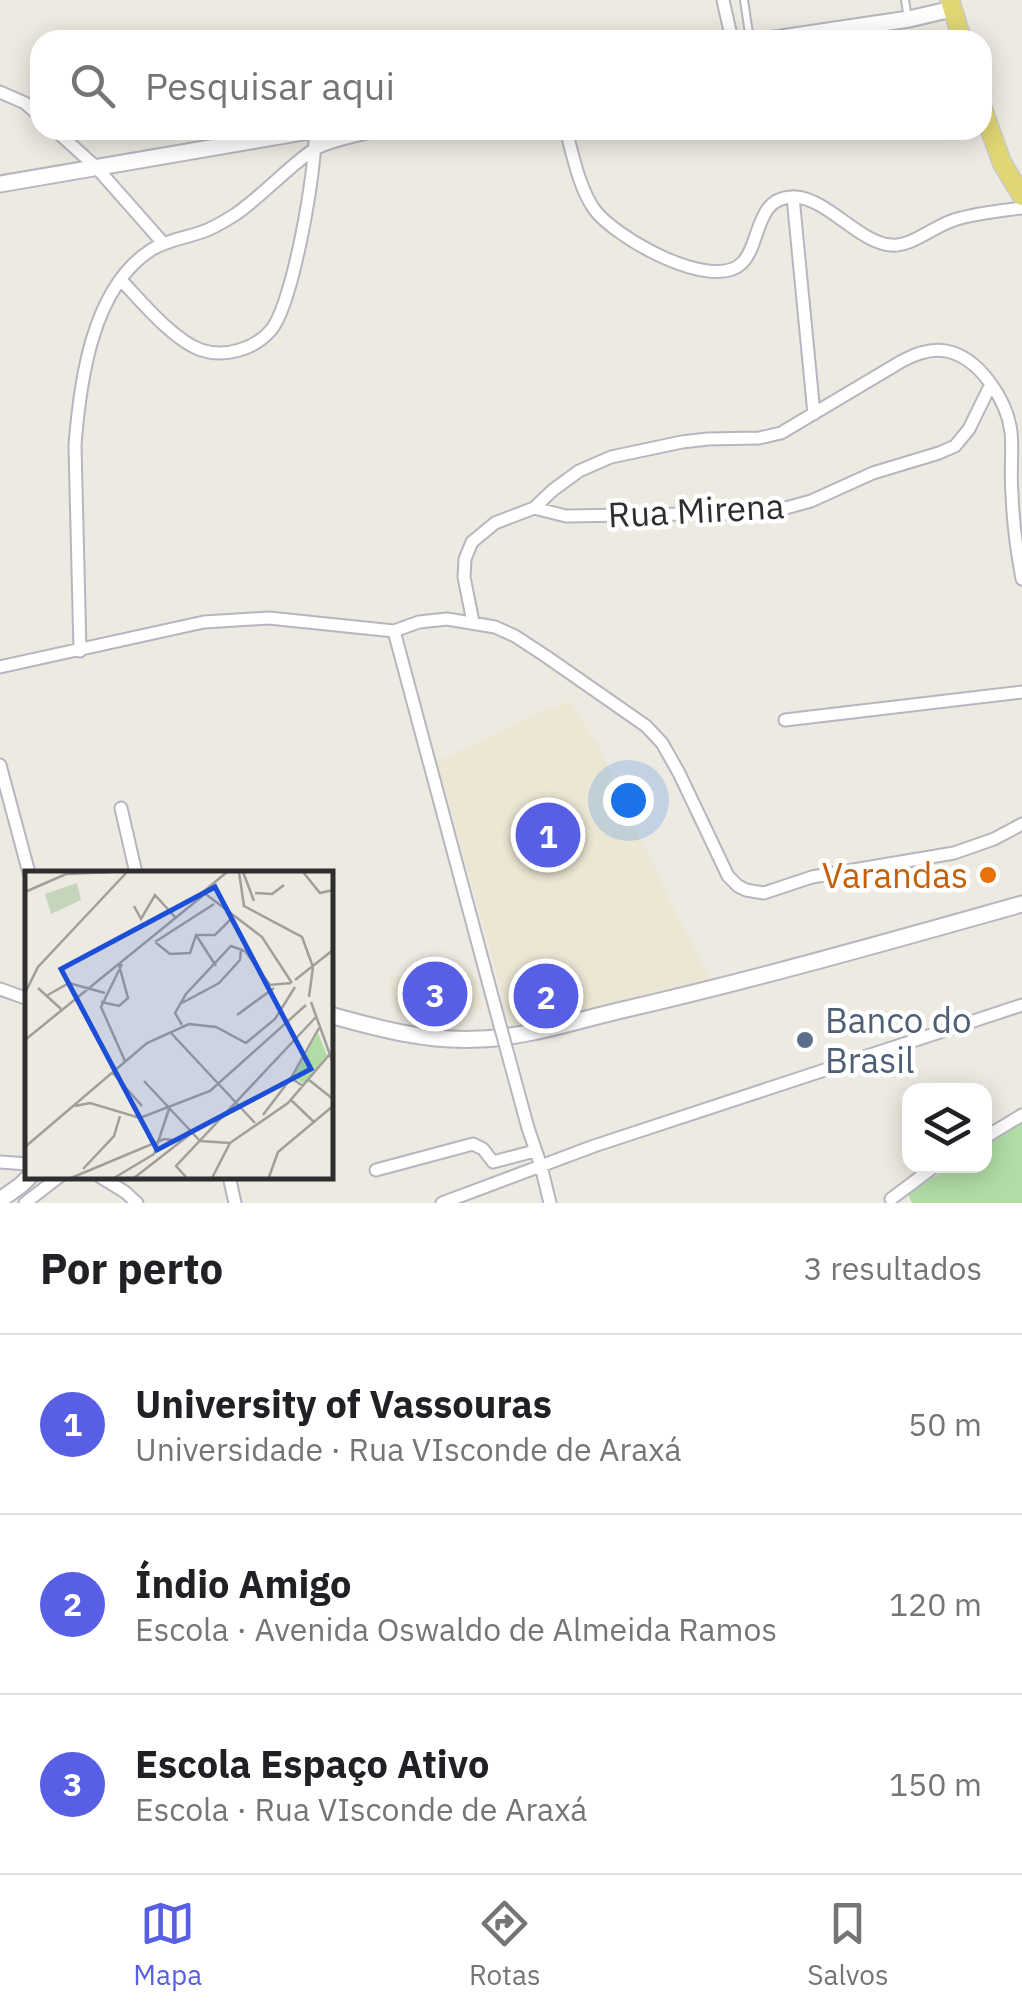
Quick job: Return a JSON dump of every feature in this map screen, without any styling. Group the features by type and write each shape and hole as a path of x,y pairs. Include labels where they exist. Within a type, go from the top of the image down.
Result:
{"main road":[{"path":"951,4 959,30"},
{"path":"992,135 1002,163 1022,196"}],"street":[{"path":"723,0 730,30"},
{"path":"835,30 908,19 951,4"},
{"path":"0,92 30,107"},
{"path":"66,140 96,167 163,244"},
{"path":"0,184 256,140"},
{"path":"121,280 173,331 202,350 241,350 269,333 285,299 306,212 316,140"},
{"path":"80,650 77,417 94,332 121,280 150,251 226,221 316,148 344,140"},
{"path":"569,140 586,196 609,226 628,239 716,274 741,265 750,252 763,215 775,203 793,196 816,204 871,238 892,246 956,219 1022,208"},
{"path":"793,196 814,414"},
{"path":"473,622 464,577 465,559 472,542 495,522 534,508 579,472 612,457 708,438 758,438 781,433 918,353 947,351 966,359 992,384 1006,414 1011,431 1012,495 1022,580"},
{"name":"Rua Mirena","path":"534,508 566,516 752,513 812,501 873,474 955,446 970,430 992,384"},
{"path":"0,667 204,622 269,618 394,631 419,622 473,622 515,636 646,726 679,773 728,876 746,890 764,893 812,877 954,853 1022,824"},
{"path":"394,631 550,1203"},
{"path":"785,720 1022,692"},
{"path":"0,765 28,871"},
{"path":"122,808 136,871"},
{"path":"332,1016 412,1036 452,1040 501,1038 696,993 1022,904"},
{"path":"0,988 25,998"},
{"path":"442,1203 594,1146 1022,1005"},
{"path":"992,1133 1022,1115"},
{"path":"376,1170 473,1144 484,1149 493,1162 535,1151"},
{"path":"0,1162 25,1164"},
{"path":"890,1202 926,1173"},
{"path":"0,1200 28,1178"},
{"path":"25,1203 57,1178"},
{"path":"102,1178 137,1203"},
{"path":"230,1178 235,1203"}],"lane":[{"path":"744,0 748,30"},
{"path":"905,0 908,19"}],"shaded area":[{"path":"570,701 600,748 625,812 711,979 593,1012 512,1029 437,762"},
{"path":"472,970 483,1009 397,1014 388,978"}],"green space":[{"path":"1022,1123 1022,1203 912,1203 907,1193 940,1173 992,1173 992,1142"}],"place":[{"name":"University of Vassouras","path":"548,835"},
{"name":"Varandas","path":"988,875"},
{"name":"Escola Espaço Ativo","path":"435,994"},
{"name":"Índio Amigo","path":"546,996"},
{"name":"Banco do Brasil","path":"805,1040"}]}
